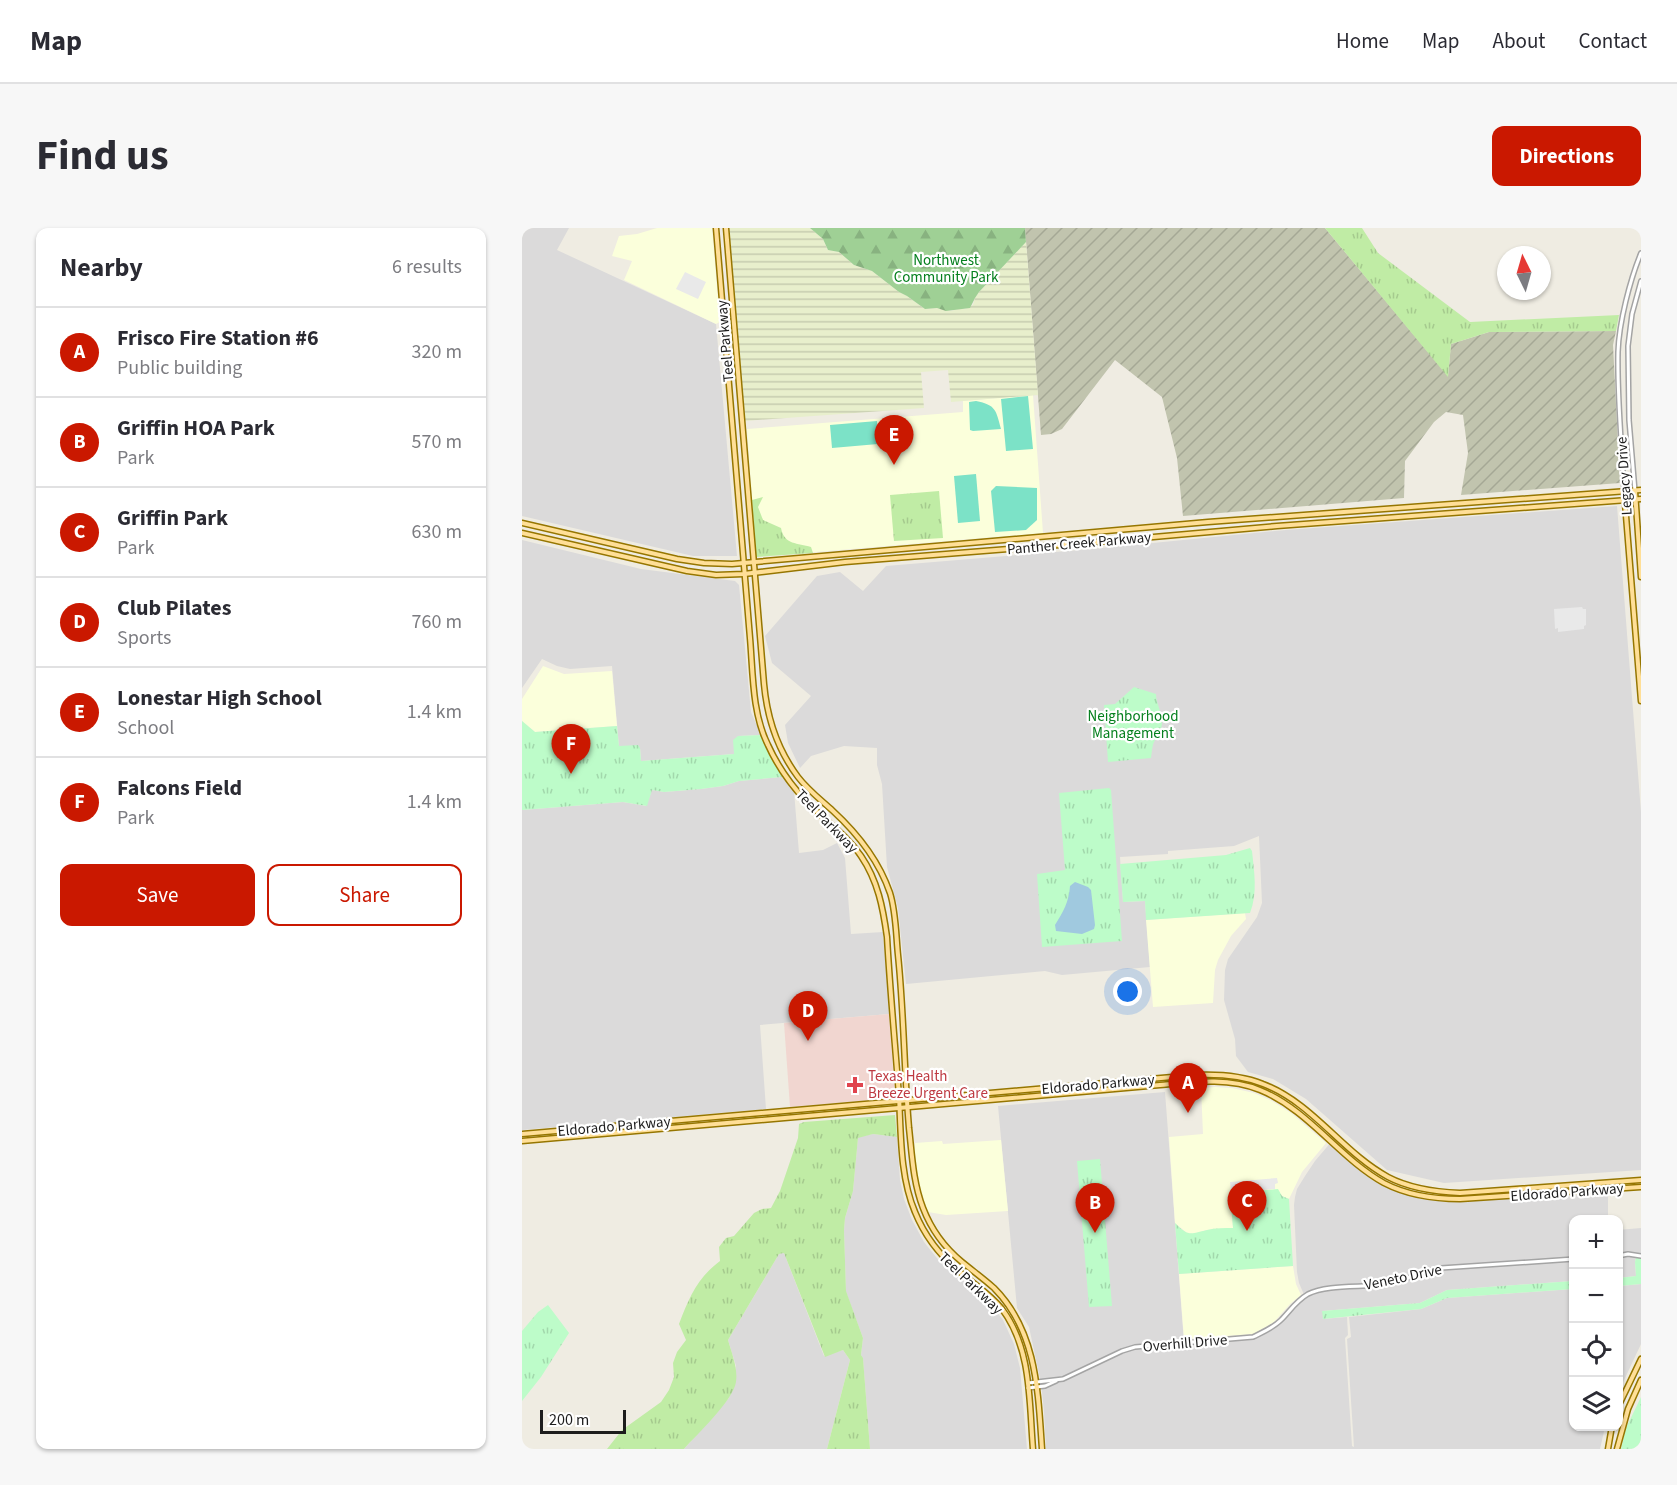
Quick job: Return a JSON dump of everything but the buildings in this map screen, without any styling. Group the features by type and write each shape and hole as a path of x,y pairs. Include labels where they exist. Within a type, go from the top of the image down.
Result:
{"main road":[{"name":"Teel Parkway","path":"716,228 743,563 760,723 767,744 792,785 807,802 847,838 861,855 877,886 884,910 886,928 907,1190 923,1231 939,1253 989,1295 1005,1315 1020,1345 1026,1369 1033,1449"},
{"name":"Teel Parkway","path":"726,228 764,684 772,726 785,757 798,777 814,795 852,829 868,849 890,893 897,938 907,1100 913,1171 917,1188 927,1217 942,1242 993,1287 1017,1317 1032,1357 1037,1385 1042,1449"},
{"path":"722,302 732,302"},
{"path":"733,435 742,434"},
{"name":"Panther Creek Parkway","path":"522,523 677,560 704,564 754,563 891,549 1395,507 1641,490"},
{"name":"Legacy Drive","path":"1635,491 1638,499 1641,577"},
{"name":"Legacy Drive","path":"1624,492 1639,637 1641,701"},
{"path":"1541,497 1542,506"},
{"path":"738,499 748,499"},
{"name":"Panther Creek Parkway","path":"522,533 687,571 716,575 892,558 1638,499"},
{"path":"1395,507 1396,517"},
{"path":"1189,524 1190,534"},
{"path":"1119,531 1119,540"},
{"path":"891,549 892,558"},
{"path":"817,556 818,566"},
{"path":"1631,569 1640,568"},
{"path":"894,1033 903,1033"},
{"name":"Eldorado Parkway","path":"522,1134 1189,1076 1229,1075 1264,1084 1299,1104 1378,1171 1394,1180 1418,1188 1460,1192 1641,1180"},
{"path":"1189,1076 1190,1082"},
{"name":"Eldorado Parkway","path":"522,1141 1190,1082 1228,1082 1259,1089 1295,1110 1375,1177 1392,1186 1416,1194 1460,1199 1641,1187"},
{"path":"822,1108 823,1115"},
{"path":"904,1172 913,1171"},
{"path":"919,1221 927,1217"},
{"path":"963,1275 968,1267"},
{"path":"1623,1397 1641,1359"},
{"path":"1617,1449 1631,1401 1641,1380"},
{"path":"1608,1449 1611,1431"}],"street":[{"name":"Legacy Drive","path":"1624,492 1618,350 1621,327 1641,252"},
{"name":"Legacy Drive","path":"1635,491 1629,420 1628,346 1632,314 1641,281"},
{"path":"1623,1255 1641,1256"},
{"name":"Veneto Drive","path":"1305,1296 1319,1290 1401,1281 1441,1268 1569,1259"},
{"name":"Overhill Drive","path":"1028,1385 1049,1385 1135,1347 1253,1337 1277,1323 1305,1296"}],"shaded area":[{"path":"522,228 569,228 557,250 716,324 737,556 693,556 522,516"},
{"path":"657,228 712,228 720,322 716,324 624,280 632,261 612,256 619,236"},
{"path":"729,228 810,228 823,239 828,250 839,252 854,265 872,271 925,309 937,308 951,311 973,305 979,292 1026,242 1038,395 951,402 948,370 921,372 924,408 745,421"},
{"path":"1025,228 1325,228 1448,376 1451,344 1489,332 1616,331 1613,345 1620,483 1461,495 1468,453 1463,415 1446,412 1434,422 1405,461 1404,498 1183,516 1177,458 1162,397 1115,360 1062,429 1041,435"},
{"path":"685,272 706,282 698,299 676,289"},
{"path":"1033,395 1043,533 756,557 747,429 963,412 963,401"},
{"path":"1617,506 1641,812 1641,1170 1444,1183 1387,1170 1306,1099 1273,1079 1248,1072 1236,1056 1235,1039 1224,1000 1225,970 1228,959 1257,917 1262,903 1259,836 1234,846 1120,857 1123,902 1145,901 1150,967 1062,975 1045,971 906,984 898,908 887,867 882,784 877,765 877,748 844,746 811,756 800,768 788,743 785,725 811,696 772,663 765,636 817,576 840,572 863,591 886,566 1286,530"},
{"path":"522,540 641,569 735,581 739,585 751,712 761,735 738,736 734,754 641,761 640,748 619,747 612,666 570,669 542,659 522,688"},
{"path":"1582,607 1586,609 1584,629 1558,632 1558,628 1555,629 1554,609"},
{"path":"543,666 564,674 612,671 617,726 535,732 522,721 522,699"},
{"path":"782,777 794,791 799,853 823,850 837,843 845,858 851,934 883,932 889,1014 760,1025 766,1109 522,1130 522,810 623,802 646,806 652,790 664,792 701,789 739,781"},
{"path":"1245,913 1246,919 1231,936 1218,960 1215,970 1213,1003 1153,1007 1146,920"},
{"path":"889,1014 894,1098 790,1107 784,1023"},
{"path":"1215,1087 1254,1093 1272,1101 1291,1113 1326,1143 1302,1172 1289,1199 1279,1193 1231,1193 1233,1228 1187,1233 1175,1223 1169,1137 1203,1134 1201,1088"},
{"path":"1165,1092 1184,1343 1253,1337 1268,1330 1305,1297 1297,1272 1295,1197 1305,1176 1332,1141 1362,1168 1392,1186 1416,1194 1460,1199 1608,1194 1608,1215 1569,1215 1569,1281 1447,1290 1420,1303 1322,1311 1323,1319 1347,1317 1348,1335 1345,1338 1352,1446 1354,1447 1347,1339 1351,1337 1349,1317 1421,1309 1447,1298 1569,1289 1569,1431 1604,1431 1600,1449 1046,1449 1041,1383 1029,1327 1017,1308 998,1106"},
{"path":"873,1134 897,1137 900,1180 904,1199 924,1242 940,1262 986,1298 1003,1320 1014,1344 1020,1368 1027,1449 870,1449 861,1355 863,1338 846,1292 844,1230 853,1191 858,1137"},
{"path":"1001,1140 1008,1211 946,1215 928,1212 917,1182 915,1143 942,1141 943,1144"},
{"path":"1277,1178 1278,1183 1275,1184 1275,1189 1234,1192 1231,1190 1230,1182"},
{"path":"1641,1228 1641,1255 1637,1253 1636,1276 1623,1278 1623,1230"},
{"path":"784,1253 824,1356 843,1350 850,1360 827,1449 684,1449 729,1398 736,1366 728,1340 779,1254"},
{"path":"1293,1266 1296,1284 1301,1295 1274,1322 1253,1334 1184,1339 1179,1274"},
{"path":"1641,1284 1641,1344 1623,1382 1623,1323 1623,1286"}],"green space":[{"name":"Northwest Community Park","path":"810,228 1025,228 1026,242 979,292 970,308 946,311 937,308 925,309 872,271 854,265 839,252 828,250 823,239"},
{"path":"1325,228 1362,228 1378,253 1470,322 1619,315 1616,331 1489,332 1451,344 1448,377"},
{"path":"1028,396 1033,449 1006,451 1001,399"},
{"path":"969,402 988,404 994,409 1001,429 970,430"},
{"path":"877,421 878,444 832,448 830,425"},
{"path":"976,474 980,521 958,523 954,476"},
{"path":"996,486 1037,488 1037,520 1026,530 995,532 991,491"},
{"path":"939,491 943,538 894,541 890,495"},
{"path":"763,497 758,507 763,520 781,528 788,540 811,547 813,553 756,557 752,500"},
{"name":"Neighborhood Management","path":"1134,687 1156,694 1162,722 1153,744 1151,758 1108,762 1104,705 1115,704"},
{"path":"522,721 535,732 617,726 619,746 638,745 641,761 734,754 733,740 738,736 761,735 782,777 739,781 701,789 664,792 652,790 647,806 623,802 522,810"},
{"path":"1109,788 1111,790 1122,941 1042,947 1037,874 1065,870 1059,793"},
{"path":"1250,848 1255,882 1250,913 1146,920 1145,901 1123,902 1120,864 1226,855"},
{"path":"895,1115 897,1137 873,1134 858,1138 853,1191 844,1230 846,1291 863,1338 861,1355 870,1449 827,1449 850,1360 843,1350 825,1357 784,1253 779,1254 728,1340 735,1366 736,1382 714,1417 684,1449 607,1449 622,1430 661,1402 669,1390 674,1377 673,1363 677,1352 686,1340 679,1324 690,1297 705,1274 720,1261 719,1247 726,1238 734,1236 754,1213 771,1208 780,1191 798,1138 799,1124"},
{"path":"1100,1159 1112,1306 1089,1307 1077,1161"},
{"path":"1278,1189 1282,1196 1289,1199 1293,1266 1179,1274 1175,1223 1190,1233 1233,1228 1230,1193"},
{"path":"1636,1257 1641,1258 1641,1284 1623,1286 1623,1278 1636,1276"},
{"path":"1569,1281 1569,1289 1447,1298 1421,1309 1323,1319 1322,1311 1420,1303 1447,1290"},
{"path":"548,1305 569,1333 541,1377 522,1401 522,1331 538,1312"},
{"path":"1641,1397 1641,1449 1621,1449 1626,1428"}],"water":[{"path":"1075,882 1091,890 1094,929 1082,934 1056,931 1055,925 1065,907 1070,886"}],"place":[{"name":"Lonestar High School","path":"894,465"},
{"name":"Falcons Field","path":"571,774"},
{"name":"Club Pilates","path":"808,1041"},
{"name":"Texas Health Breeze Urgent Care","path":"855,1085"},
{"name":"Frisco Fire Station #6","path":"1188,1113"},
{"name":"Griffin Park","path":"1247,1231"},
{"name":"Griffin HOA Park","path":"1095,1233"}]}
